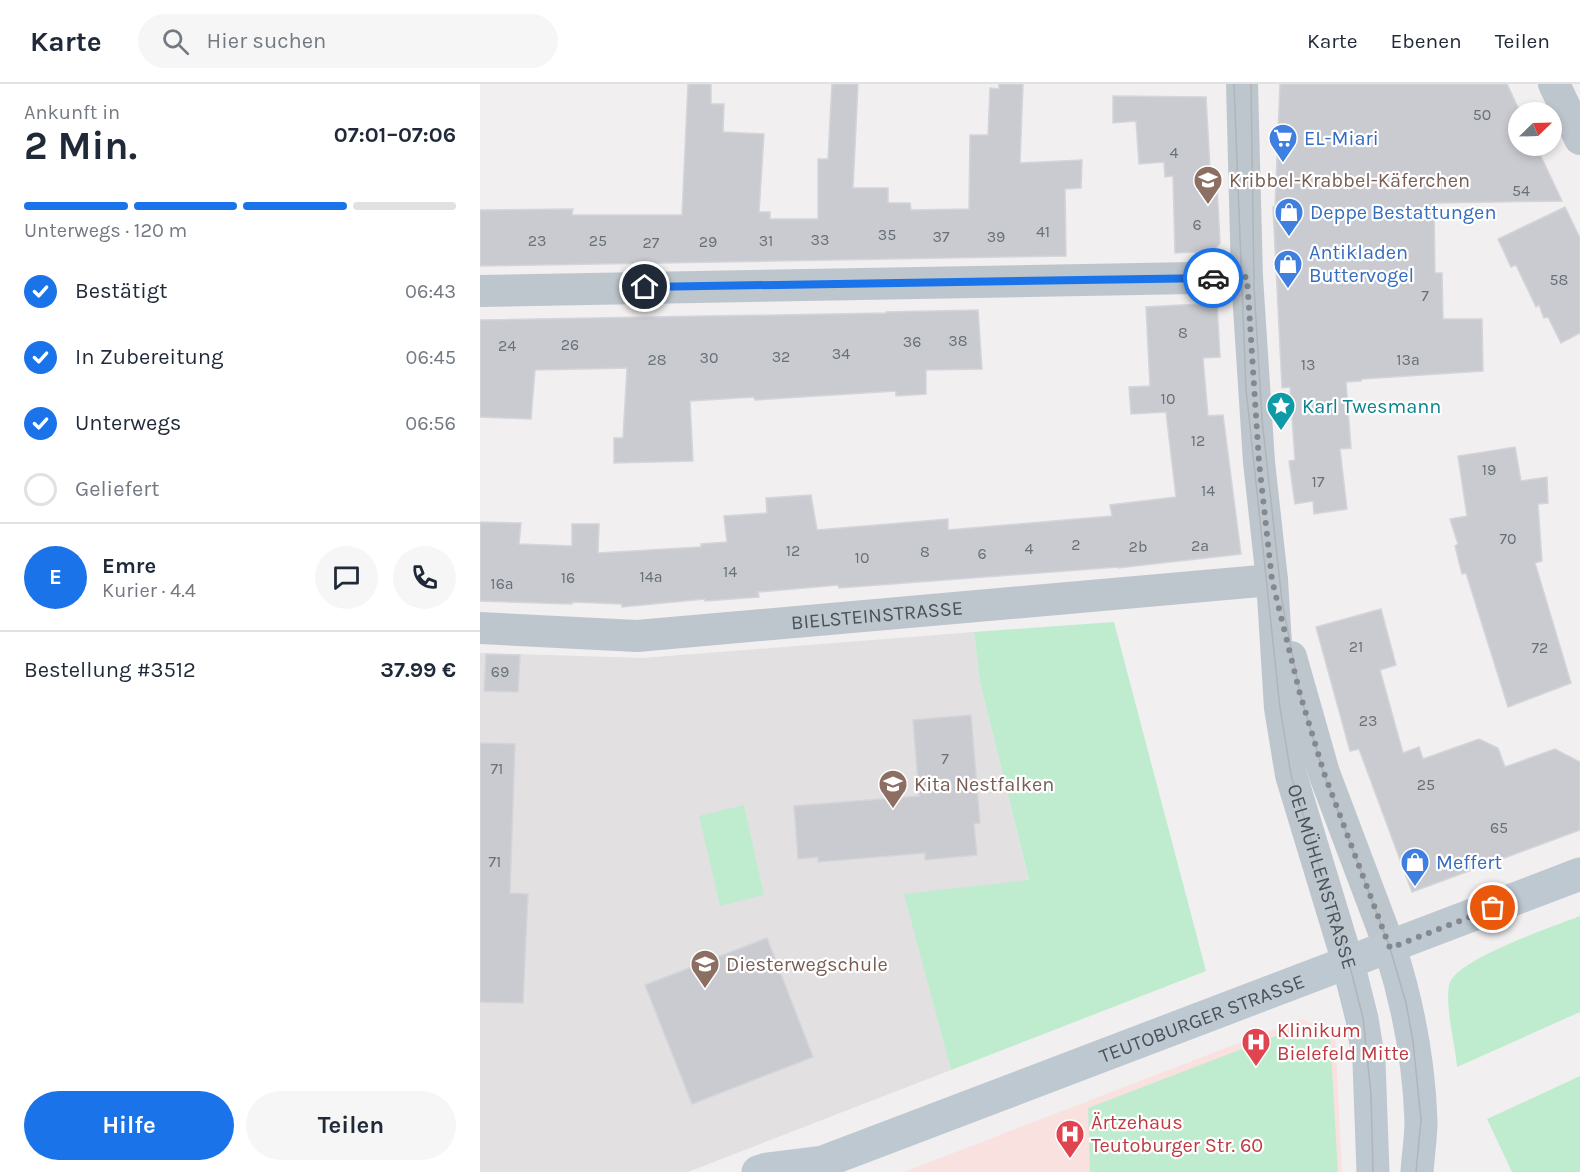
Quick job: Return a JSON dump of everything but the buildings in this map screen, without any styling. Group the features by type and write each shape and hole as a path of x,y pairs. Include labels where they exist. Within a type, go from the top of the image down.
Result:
{"street":[{"name":"OELMÜHLENSTRASSE","path":"1242,84 1247,277 1259,462 1272,580 1280,708 1291,775 1348,963 1362,1019 1369,1062 1373,1172"},
{"path":"1554,84 1580,139"},
{"path":"480,291 1247,277"},
{"name":"OELMÜHLENSTRASSE","path":"1272,580 1300,694 1324,773 1400,977 1414,1041 1421,1121 1417,1172"},
{"name":"BIELSTEINSTRASSE","path":"480,628 637,636 1272,580"},
{"name":"TEUTOBURGER STRASSE","path":"758,1172 767,1169 816,1167 1580,874"}],"shaded area":[{"path":"974,632 980,682 1029,881 905,895 951,1070 688,1172 480,1172 480,653 643,658"},
{"name":"Klinikum Bielefeld Mitte","path":"1301,1019 1335,1033 1342,1172 904,1172"}],"green space":[{"path":"1114,622 1206,971 951,1070 904,894 1029,880 980,682 974,632"},
{"path":"744,805 764,895 720,906 699,816"},
{"path":"1580,916 1580,1012 1457,1067 1448,1004 1449,985 1455,975 1468,965 1507,945"},
{"name":"Klinikum Bielefeld Mitte","path":"1302,1026 1330,1036 1338,1172 1090,1172 1088,1108"},
{"path":"1580,1076 1580,1172 1512,1172 1487,1119"}],"tram line":[{"path":"1234,84 1246,389 1280,708 1291,775 1349,963 1363,1018 1371,1094 1373,1172"},
{"path":"1251,84 1254,286 1262,419 1282,601 1300,694 1324,774 1390,948 1406,1003 1413,1041 1421,1120 1416,1172"}],"way so far":[{"path":"1213,278 1247,277 1259,462 1272,580 1300,694 1324,773 1390,948 1493,908"}],"place":[{"name":"EL-Miari","path":"1283,164"},
{"name":"Kribbel-Krabbel-Käferchen","path":"1208,206"},
{"name":"Deppe Bestattungen","path":"1289,238"},
{"name":"Antikladen Buttervogel","path":"1288,290"},
{"name":"Karl Twesmann","path":"1281,432"},
{"name":"Kita Nestfalken","path":"893,810"},
{"name":"Meffert","path":"1415,888"},
{"name":"Diesterwegschule","path":"705,990"},
{"name":"Klinikum Bielefeld Mitte","path":"1256,1068"},
{"name":"Ärtzehaus Teutoburger Str. 60","path":"1070,1160"}],"route":[{"path":"645,287 1213,278"}]}
